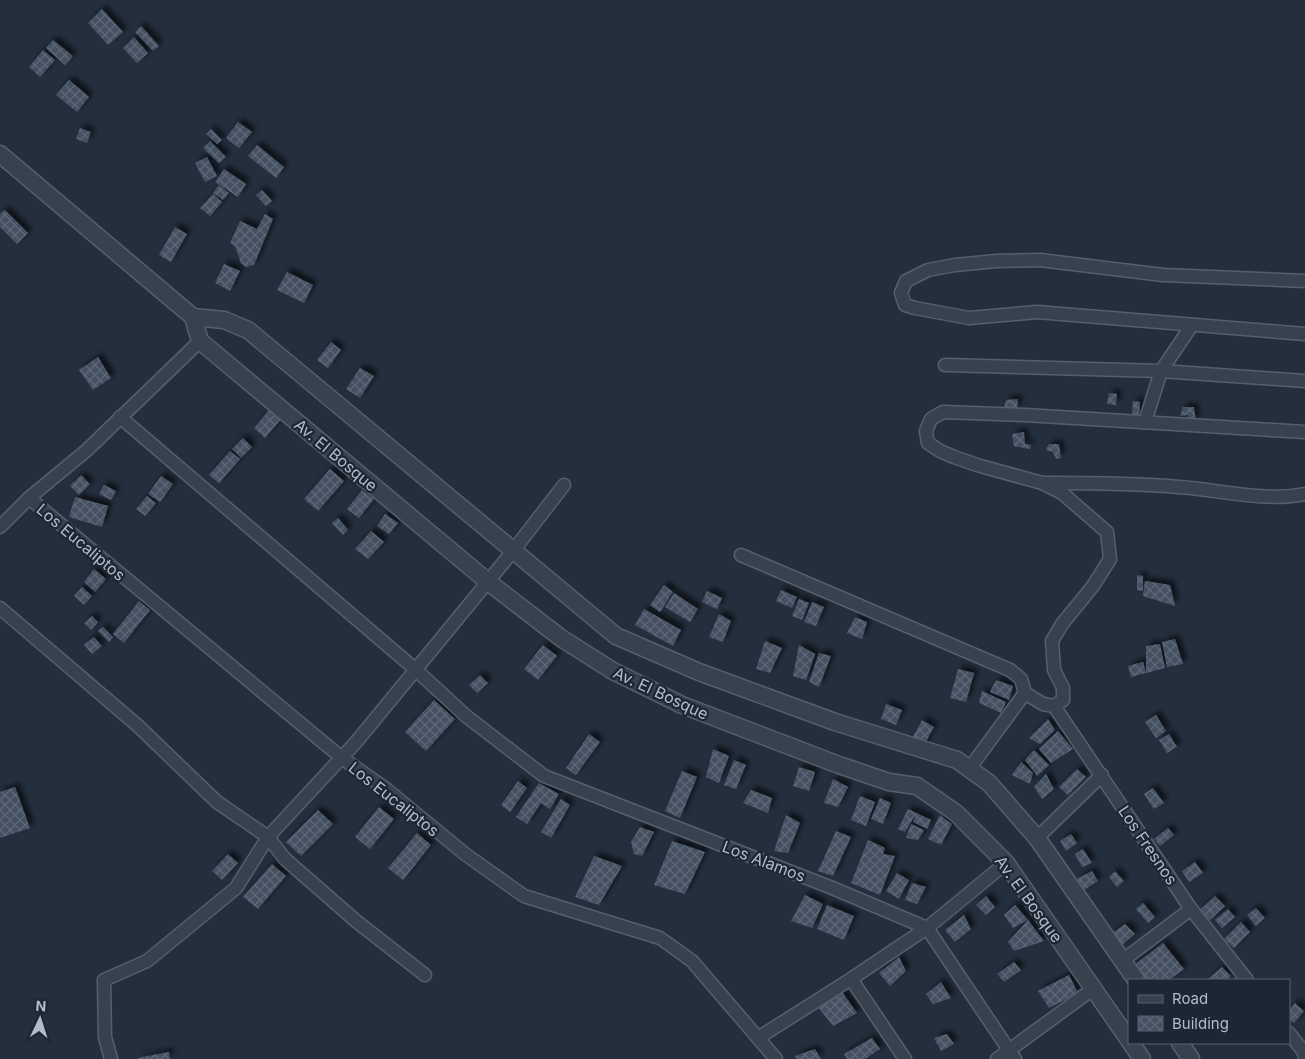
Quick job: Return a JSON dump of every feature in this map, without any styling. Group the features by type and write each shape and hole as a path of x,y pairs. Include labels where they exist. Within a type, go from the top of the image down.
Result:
{"street":[{"path":"0,154 193,317 200,341 87,450 29,498 0,527"},
{"path":"1305,281 1163,275 1040,260 1014,260 955,265 928,270 906,281 901,293 905,305 970,318 1037,312 1305,334"},
{"name":"Av. El Bosque","path":"193,317 224,320 248,330 616,636 699,672 835,722 957,760 989,783 1037,838 1135,979"},
{"path":"1145,422 1161,371 1192,325"},
{"name":"Av. El Bosque","path":"200,341 487,581 561,638 613,671 682,705 847,768 889,782 917,786 956,813 1006,863 1128,1038"},
{"path":"944,365 1161,371 1305,381"},
{"path":"741,555 1010,670 1021,679 1025,693 1043,704 1054,706 1063,700 1063,688 1054,670 1052,641 1062,624 1093,586 1110,559 1107,532 1062,493 1042,483 977,465 940,451 928,443 926,431 931,419 943,412 1025,415 1304,432"},
{"name":"Los Alamos","path":"120,417 415,669 466,716 544,776 830,887 927,928"},
{"path":"1042,483 1098,482 1134,484 1290,497 1305,494"},
{"path":"111,1059 105,1037 104,980 146,961 236,888 268,836 342,758 564,485"},
{"name":"Los Eucaliptos","path":"29,498 342,758 386,789 465,854 524,896 660,938 692,961 776,1059"},
{"path":"0,608 137,725 217,802 268,836 285,859 356,921 425,975"},
{"path":"969,769 1025,693"},
{"name":"Los Fresnos","path":"1054,706 1191,909 1246,979"},
{"path":"1037,838 1102,775"},
{"path":"758,1038 927,928 1006,863"},
{"path":"1122,961 1191,909"},
{"path":"927,928 1012,1055"},
{"path":"851,979 905,1059"},
{"path":"997,1059 1012,1055 1093,989"},
{"path":"1290,1034 1303,1051 1305,1057"},
{"name":"Av. El Bosque","path":"1132,1044 1142,1059"},
{"path":"1181,1044 1191,1059"}],"building":[{"path":"102,9 123,32 108,45 88,23"},
{"path":"141,26 159,46 153,51 135,32"},
{"path":"134,37 148,53 137,63 123,48"},
{"path":"53,40 73,56 65,65 46,48"},
{"path":"43,50 55,60 40,77 29,67"},
{"path":"69,80 89,97 77,112 56,95"},
{"path":"238,122 252,132 239,148 226,138"},
{"path":"80,128 91,132 87,143 76,139"},
{"path":"211,129 222,140 217,144 206,134"},
{"path":"210,141 226,157 219,163 203,148"},
{"path":"257,145 284,167 276,178 248,156"},
{"path":"207,157 217,176 205,182 195,163"},
{"path":"224,169 246,184 238,197 215,182"},
{"path":"219,185 229,193 223,200 213,193"},
{"path":"262,190 272,201 266,206 256,195"},
{"path":"213,194 222,202 210,216 200,208"},
{"path":"5,210 28,233 17,244 0,227 0,214"},
{"path":"265,214 273,219 254,265 246,267 241,263 235,246 230,243 240,221 257,229"},
{"path":"175,227 187,234 171,262 159,255"},
{"path":"224,264 240,271 230,291 215,283"},
{"path":"287,272 313,285 304,303 277,290"},
{"path":"331,342 341,350 328,368 317,360"},
{"path":"98,357 111,378 93,390 79,370"},
{"path":"360,368 374,376 360,398 346,389"},
{"path":"1109,393 1117,394 1116,405 1107,404"},
{"path":"1018,399 1017,409 1004,409 1006,400"},
{"path":"1133,401 1140,402 1139,416 1132,416"},
{"path":"1183,407 1194,407 1196,422 1189,420 1188,415 1180,416"},
{"path":"271,408 282,418 265,438 254,428"},
{"path":"1024,432 1025,444 1031,445 1030,449 1014,446 1012,434"},
{"path":"243,438 252,447 241,458 232,449"},
{"path":"1049,444 1059,444 1061,458 1056,459 1053,452 1046,450"},
{"path":"230,451 240,459 219,483 209,475"},
{"path":"330,469 344,481 318,511 304,499"},
{"path":"81,475 90,484 79,495 70,486"},
{"path":"161,476 173,484 160,502 148,494"},
{"path":"104,485 116,491 111,500 99,494"},
{"path":"362,490 374,499 359,518 347,509"},
{"path":"147,496 156,503 145,516 136,509"},
{"path":"75,497 108,506 102,527 69,517"},
{"path":"385,514 398,523 389,534 377,526"},
{"path":"338,518 348,530 343,535 332,523"},
{"path":"371,531 384,542 368,559 355,549"},
{"path":"94,569 106,579 95,592 84,582"},
{"path":"1137,575 1143,576 1143,591 1137,590"},
{"path":"1145,581 1170,585 1175,606 1143,596"},
{"path":"664,585 673,592 660,612 650,605"},
{"path":"82,587 92,596 84,605 74,596"},
{"path":"781,590 797,597 792,608 776,601"},
{"path":"707,591 722,598 717,609 702,602"},
{"path":"674,593 698,609 690,622 665,607"},
{"path":"799,599 809,603 802,620 792,616"},
{"path":"139,601 150,610 124,643 113,634"},
{"path":"812,602 824,607 816,626 804,622"},
{"path":"644,609 681,630 673,646 635,625"},
{"path":"719,614 731,621 723,642 709,637"},
{"path":"92,616 98,622 91,630 84,623"},
{"path":"855,617 867,622 862,639 847,633"},
{"path":"103,627 113,637 109,642 98,631"},
{"path":"94,637 102,646 92,654 84,645"},
{"path":"1175,639 1183,664 1167,667 1162,642"},
{"path":"765,641 782,648 770,673 756,669"},
{"path":"1160,644 1165,668 1131,677 1128,666 1143,662 1146,672 1146,646"},
{"path":"543,645 557,656 538,680 524,669"},
{"path":"799,645 815,654 806,680 793,676"},
{"path":"819,653 831,656 819,687 809,682"},
{"path":"958,669 974,673 966,702 950,698"},
{"path":"480,675 488,683 477,693 469,685"},
{"path":"996,680 1013,686 1009,700 990,692"},
{"path":"982,691 1006,702 1001,713 979,703"},
{"path":"434,700 455,719 426,751 405,732"},
{"path":"886,704 902,710 896,725 881,719"},
{"path":"1156,715 1166,731 1156,738 1145,722"},
{"path":"1048,719 1055,730 1040,744 1029,738"},
{"path":"922,720 934,727 922,749 910,742"},
{"path":"1058,731 1073,749 1051,763 1039,749"},
{"path":"589,734 600,742 576,775 566,768"},
{"path":"1169,734 1177,747 1167,753 1159,740"},
{"path":"713,749 729,756 719,783 706,777"},
{"path":"1034,750 1049,765 1037,776 1025,760"},
{"path":"734,760 746,765 736,789 724,785"},
{"path":"1021,762 1033,773 1030,784 1012,775"},
{"path":"799,767 815,772 809,791 793,786"},
{"path":"1077,769 1086,777 1068,795 1059,787"},
{"path":"682,771 697,777 680,818 665,811"},
{"path":"1046,774 1054,789 1042,799 1034,787"},
{"path":"833,779 848,787 838,807 824,803"},
{"path":"518,781 527,788 510,812 501,805"},
{"path":"539,783 559,794 550,809 541,803 527,824 516,817"},
{"path":"15,787 30,828 0,838 0,792"},
{"path":"1153,788 1164,803 1154,809 1144,794"},
{"path":"751,790 772,798 768,813 743,803"},
{"path":"860,796 875,802 866,826 851,820"},
{"path":"880,798 891,803 883,824 871,819"},
{"path":"561,799 570,805 551,838 541,832"},
{"path":"379,807 394,819 370,849 355,837"},
{"path":"908,809 931,820 927,829 913,822 916,814 905,832 898,829"},
{"path":"318,810 333,824 301,856 286,842"},
{"path":"786,815 800,823 788,853 774,851"},
{"path":"940,815 952,824 941,845 928,839"},
{"path":"911,824 924,830 918,840 906,838"},
{"path":"640,827 654,832 642,856 634,854 631,842"},
{"path":"1168,828 1174,835 1160,846 1154,839"},
{"path":"836,831 851,837 833,876 818,871"},
{"path":"417,833 431,845 403,880 388,868"},
{"path":"1071,834 1077,843 1066,851 1060,841"},
{"path":"868,840 885,848 883,854 895,856 880,895 851,883"},
{"path":"672,841 705,852 685,894 654,885"},
{"path":"1083,849 1092,863 1082,867 1075,854"},
{"path":"228,854 238,863 222,880 212,871"},
{"path":"594,856 622,866 599,905 575,897"},
{"path":"1195,862 1203,873 1189,882 1182,871"},
{"path":"272,864 286,876 258,909 243,897"},
{"path":"1092,871 1098,881 1084,890 1077,879"},
{"path":"1115,871 1124,881 1117,887 1109,877"},
{"path":"897,873 909,880 899,899 886,891"},
{"path":"912,883 926,887 917,904 905,900"},
{"path":"805,895 823,904 812,928 791,921"},
{"path":"986,896 995,907 986,915 976,905"},
{"path":"1215,896 1225,906 1210,920 1200,910"},
{"path":"1143,903 1155,917 1148,923 1136,909"},
{"path":"827,905 854,916 844,940 817,929"},
{"path":"1015,905 1028,920 1013,928 1004,915"},
{"path":"1256,908 1265,918 1256,926 1247,915"},
{"path":"1228,909 1235,917 1222,928 1215,920"},
{"path":"964,915 971,929 955,942 945,930"},
{"path":"1028,920 1044,941 1014,951 1008,942"},
{"path":"1241,922 1250,932 1234,948 1224,939"},
{"path":"1125,924 1135,934 1120,947 1110,935"},
{"path":"1163,943 1184,969 1170,979 1137,979 1129,969"},
{"path":"899,957 906,971 890,986 879,973"},
{"path":"1014,962 1021,970 1004,982 997,974"},
{"path":"1222,967 1231,976 1227,979 1208,979"},
{"path":"1069,975 1078,993 1049,1008 1038,991"},
{"path":"941,982 951,998 933,1004 926,994"},
{"path":"840,989 857,1013 833,1026 818,1007"},
{"path":"1295,1003 1304,1011 1294,1023 1290,1020 1290,1010"},
{"path":"947,1034 954,1044 941,1051 934,1038"},
{"path":"872,1038 880,1049 865,1059 847,1059 844,1054"},
{"path":"815,1049 821,1059 797,1059 795,1056"},
{"path":"169,1052 170,1059 138,1059 138,1058"}]}
